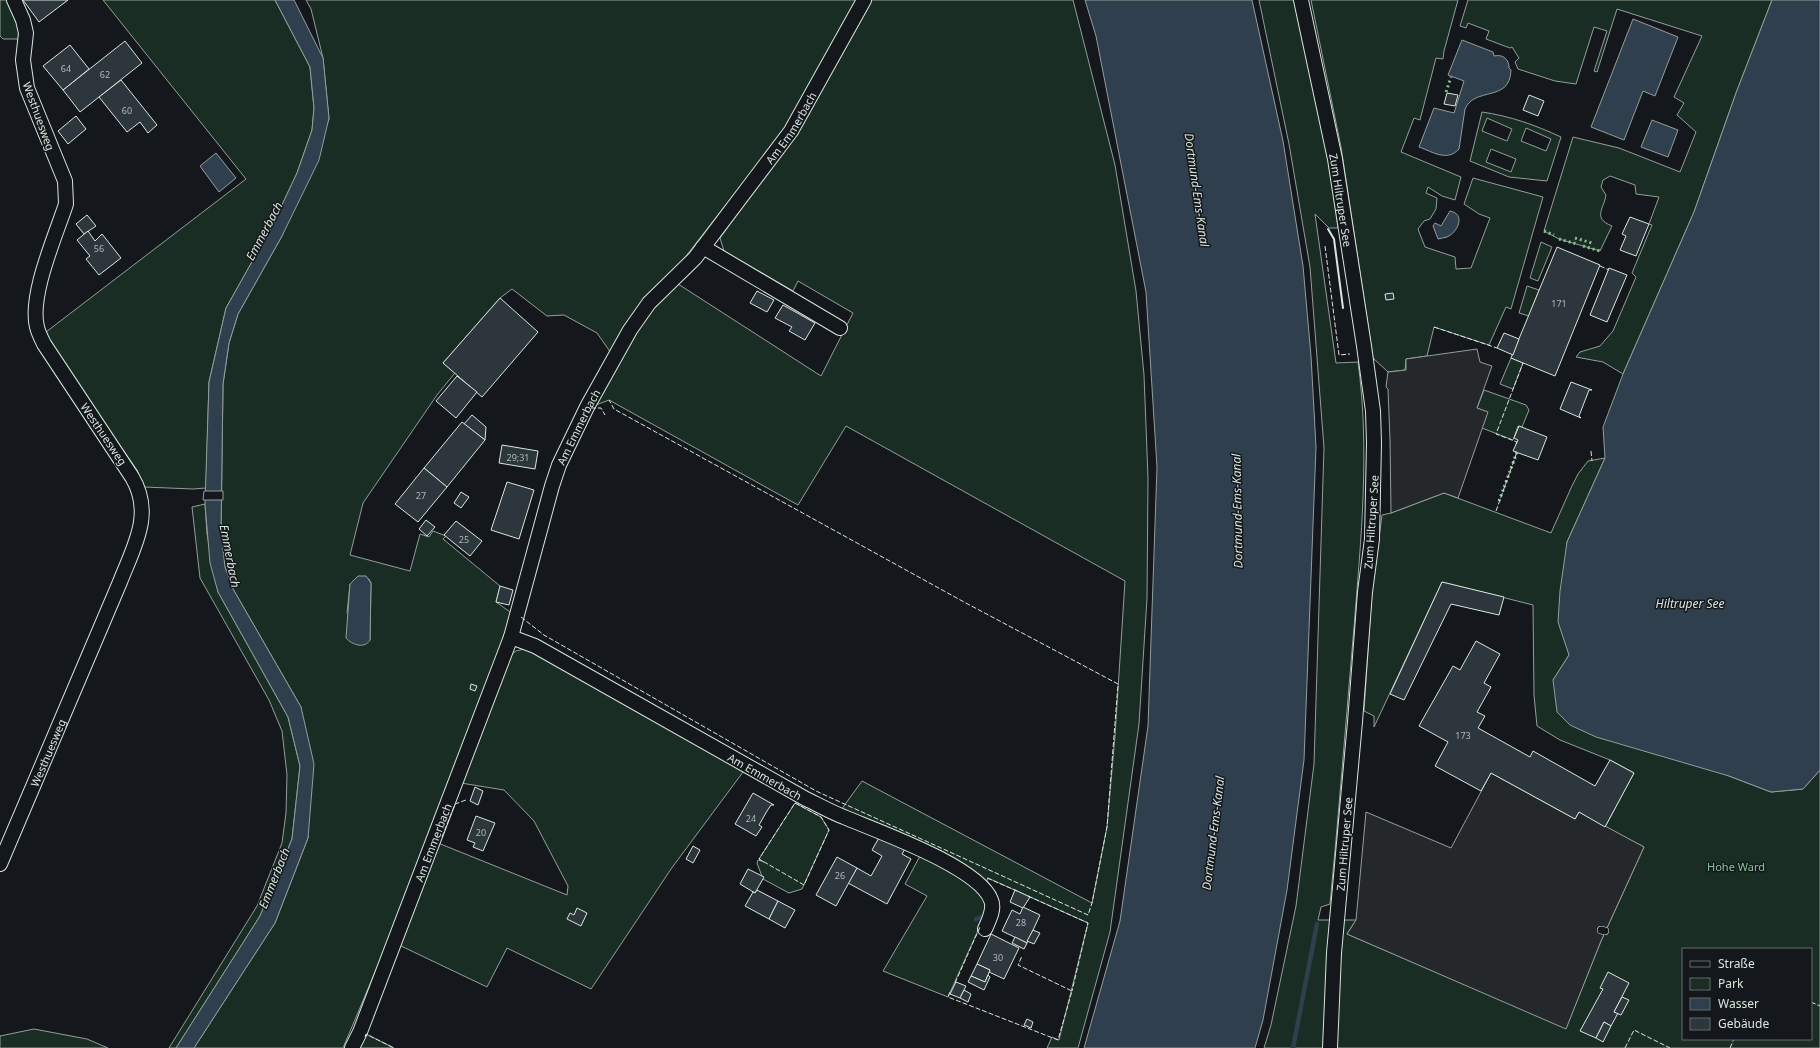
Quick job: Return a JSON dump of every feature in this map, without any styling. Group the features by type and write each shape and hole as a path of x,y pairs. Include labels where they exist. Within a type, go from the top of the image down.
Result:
{"street":[{"name":"Westhuesweg","path":"0,864 120,582 138,536 143,511 140,492 132,476 44,344 37,326 36,311 38,291 66,204 66,192 65,181 26,88 23,60 26,33 23,20 14,0"},
{"name":"Am Emmerbach","path":"352,1048 360,1032 511,636 552,486 559,465 587,407 630,330 649,303 695,258 791,131 864,0"},
{"name":"Zum Hiltruper See","path":"1301,0 1336,166 1366,359 1373,411 1374,443 1372,539 1365,592 1334,953 1330,1048"},
{"path":"703,247 840,328"},
{"name":"Am Emmerbach","path":"511,636 535,646 806,799 844,817 890,834 964,872 984,889 991,900 992,908 985,929"}],"green space":[{"path":"0,0 7,0 18,22 19,39 3,39 0,36"},
{"path":"103,0 275,0 310,67 314,108 312,130 297,173 271,228 226,308 209,382 206,488 193,489 144,487 137,470 48,343 46,332 246,179"},
{"path":"306,0 1073,0 1115,165 1136,291 1144,375 1148,478 1147,598 1139,724 1110,932 1078,1048 1047,1048 1052,1037 1059,1040 1088,923 988,878 986,883 841,810 862,781 1092,903 1107,827 1115,736 1125,581 846,426 798,505 609,400 591,407 631,333 675,282 821,376 853,313 798,281 793,291 724,251 720,238 810,113 786,127 611,353 597,333 564,315 547,316 512,289 500,298 443,363 455,373 437,395 363,503 350,555 410,571 420,534 429,537 433,531 446,536 443,539 500,586 496,602 513,614 397,920 343,1048 194,1048 275,923 308,838 301,707 233,589 225,567 221,532 223,384 229,343 238,314 282,236 329,119 323,58 311,9","holes":["369,579 371,583 370,640 347,613 350,584"]},
{"name":"Hohe Ward","path":"1259,0 1296,0 1330,159 1338,228 1329,228 1315,214 1336,363 1358,362 1362,395 1364,461 1362,528 1354,627 1330,904 1321,907 1318,920 1356,920 1347,934 1566,1028 1601,941 1644,847 1605,827 1634,773 1610,760 1560,740 1537,726 1534,695 1533,605 1442,582 1374,727 1374,716 1364,711 1372,591 1382,515 1444,493 1551,533 1578,474 1588,461 1605,458 1567,542 1569,655 1553,680 1729,776 1771,792 1803,789 1820,770 1820,1048 1264,1048 1271,1025 1296,906 1314,764 1324,448 1310,267 1289,144"},
{"path":"1311,0 1458,0 1443,59 1436,58 1420,120 1414,118 1401,152 1461,177 1455,200 1442,196 1428,187 1426,193 1437,198 1436,209 1430,219 1424,221 1418,229 1425,247 1455,257 1456,269 1471,268 1490,218 1479,214 1464,204 1473,178 1543,197 1511,309 1506,307 1489,345 1434,327 1427,356 1406,359 1405,370 1388,372 1373,358 1341,147"},
{"path":"1468,0 1772,0 1736,93 1694,212 1623,374 1603,362 1576,357 1580,352 1600,346 1613,331 1636,277 1632,273 1652,225 1649,224 1659,197 1636,194 1635,185 1610,176 1603,180 1601,187 1606,195 1601,216 1602,220 1612,226 1600,251 1559,239 1544,231 1573,137 1619,148 1680,172 1696,132 1677,115 1684,103 1674,97 1702,36 1617,9 1597,72 1594,71 1607,31 1594,27 1576,84 1555,81 1518,69 1515,62 1519,58 1512,47 1510,48 1486,39 1489,31 1468,23 1466,28 1460,26"},
{"path":"1482,112 1522,122 1561,137 1547,181 1509,177 1470,161","holes":["1487,118 1512,129 1507,141 1482,131","1526,128 1551,139 1546,151 1521,141","1491,149 1516,159 1511,172 1486,162"]},
{"path":"1541,242 1552,247 1538,281 1530,278"},
{"path":"1527,286 1539,290 1529,316 1519,313"},
{"path":"1511,358 1523,363 1513,389 1500,384"},
{"path":"1484,390 1526,405 1529,410 1522,427 1518,426 1513,440 1482,428 1487,412 1477,408"},
{"path":"205,504 207,534 218,592 288,717 300,766 292,839 260,916 176,1048 169,1048 257,906 282,843 286,813 287,775 282,731 269,700 200,578 192,507"},
{"path":"528,648 746,768 671,869 591,989 507,948 487,987 399,945 438,843 567,895 568,886 534,821 504,790 461,783 507,658 516,651"},
{"path":"795,803 821,817 829,830 802,889 789,893 763,879 757,863 758,860 764,862 759,859"},
{"path":"921,854 961,874 984,899 986,909 980,926 948,997 883,971 927,896 905,884"},
{"path":"34,1029 87,1039 108,1048 0,1048 0,1036"},
{"path":"366,1034 394,1048 360,1048"}],"shaded area":[{"path":"1477,349 1480,362 1492,366 1477,408 1488,412 1458,498 1444,493 1391,513 1388,389 1386,387 1388,372 1406,370 1406,359"},
{"path":"1491,773 1575,819 1579,812 1644,847 1601,941 1566,1029 1347,934 1356,920 1366,812 1451,848"}],"water":[{"path":"275,0 294,0 323,58 329,118 319,160 282,236 238,314 229,343 223,384 221,532 225,567 233,589 301,707 314,764 308,838 275,923 194,1048 176,1048 260,916 292,839 300,766 288,717 218,592 210,563 205,504 209,382 226,308 271,228 297,173 312,130 314,108 310,67"},
{"name":"Dortmund-Ems-Kanal","path":"1085,0 1252,0 1283,141 1303,266 1311,356 1316,447 1304,760 1287,890 1263,1020 1255,1048 1084,1048 1120,921 1148,726 1157,467 1146,292 1096,36"},
{"name":"Hiltruper See","path":"1772,0 1820,0 1820,770 1803,789 1771,792 1729,776 1596,737 1570,725 1557,712 1553,680 1569,655 1558,622 1560,591 1567,542 1605,458 1603,427 1623,374 1694,212 1736,93"},
{"path":"1633,19 1678,37 1655,96 1643,91 1624,140 1591,127"},
{"path":"1462,40 1493,52 1494,56 1505,58 1511,70 1509,80 1505,87 1499,91 1476,98 1470,102 1465,109 1459,149 1450,155 1440,155 1419,147 1434,108 1454,113 1464,81 1448,75"},
{"path":"1652,120 1678,130 1668,157 1641,147"},
{"path":"216,153 236,178 219,192 200,166"},
{"path":"1450,211 1458,216 1459,223 1451,235 1438,239 1433,226 1435,223 1441,226"},
{"path":"358,576 366,576 371,583 370,640 368,643 362,645 355,644 346,638 350,584"}],"pier":[{"path":"204,491 223,491 223,500 203,500"}],"building":[{"path":"23,0 68,0 39,22"},
{"path":"125,41 142,63 80,112 63,90"},
{"path":"70,45 89,69 63,90 43,66"},
{"path":"121,80 157,125 148,133 140,122 127,132 99,97"},
{"path":"1447,93 1458,95 1455,106 1444,104"},
{"path":"1529,95 1544,101 1538,116 1523,110"},
{"path":"76,116 86,129 68,144 58,131"},
{"path":"87,215 96,226 84,234 76,224"},
{"path":"1630,217 1649,224 1636,256 1620,250 1626,236 1622,234"},
{"path":"88,231 95,241 102,234 121,258 99,275 86,259 90,256 77,240"},
{"path":"1557,247 1600,265 1555,376 1511,358"},
{"path":"1609,268 1627,275 1607,322 1590,315"},
{"path":"757,291 774,300 767,312 750,303"},
{"path":"1393,293 1394,299 1386,300 1385,294"},
{"path":"500,298 538,332 482,397 443,363"},
{"path":"783,305 815,323 805,340 789,331 792,327 775,318"},
{"path":"1504,333 1519,339 1513,355 1497,348"},
{"path":"457,376 477,392 456,418 436,401"},
{"path":"1571,382 1592,390 1589,390 1579,416 1581,418 1560,409"},
{"path":"472,415 486,427 485,440 464,424"},
{"path":"462,422 485,440 447,487 424,468"},
{"path":"1519,426 1547,437 1538,460 1513,451 1518,440 1514,438"},
{"path":"502,445 538,451 535,469 499,463"},
{"path":"424,468 447,487 418,522 395,504"},
{"path":"507,482 534,490 519,539 491,530"},
{"path":"461,492 469,497 461,508 454,503"},
{"path":"426,520 435,527 427,536 419,529"},
{"path":"456,521 482,541 470,556 444,535"},
{"path":"1442,582 1504,597 1499,615 1451,604 1404,700 1390,694"},
{"path":"500,586 513,590 509,605 496,602"},
{"path":"1476,641 1500,654 1484,683 1491,687 1477,712 1485,716 1478,728 1530,757 1533,751 1595,786 1610,760 1634,773 1605,827 1579,812 1575,819 1491,773 1481,791 1435,766 1448,742 1419,726 1453,666 1460,670"},
{"path":"471,684 477,686 475,691 470,689"},
{"path":"475,787 483,791 478,805 470,801"},
{"path":"753,793 774,805 771,805 767,811 759,825 762,827 756,836 735,824"},
{"path":"476,816 495,823 483,851 473,847 475,843 467,840"},
{"path":"880,836 905,849 902,854 911,859 887,904 848,883 857,868 871,876 882,856 872,850"},
{"path":"693,846 700,850 693,863 686,859"},
{"path":"837,857 857,868 836,906 816,895"},
{"path":"748,869 764,877 755,893 740,884"},
{"path":"757,890 778,901 769,919 745,906 753,892 755,893"},
{"path":"1015,890 1030,897 1023,908 1010,902"},
{"path":"778,901 795,910 785,928 769,919"},
{"path":"1023,907 1040,915 1027,943 1002,931 1012,910 1020,914"},
{"path":"577,908 587,913 581,926 567,919 570,913 574,915"},
{"path":"1033,930 1040,933 1034,944 1027,941"},
{"path":"991,934 1019,948 1004,979 977,964"},
{"path":"1015,937 1027,943 1024,949 1012,943"},
{"path":"977,964 990,970 985,982 971,976"},
{"path":"1608,972 1629,983 1614,1012 1618,1013 1611,1026 1604,1022 1596,1038 1580,1031 1603,989 1600,988"},
{"path":"988,975 990,977 984,990 968,982 971,976 985,982"},
{"path":"956,982 966,986 960,998 950,994"},
{"path":"964,990 971,994 968,1002 960,998"},
{"path":"1622,997 1629,1000 1621,1015 1614,1012"},
{"path":"1027,1019 1033,1022 1031,1028 1024,1025"},
{"path":"1604,1022 1611,1026 1603,1042 1596,1038"}],"waterway":[{"path":"976,919 989,914"},
{"path":"1293,1048 1317,924"}],"hedge":[{"path":"1446,92 1451,77"},
{"path":"1544,231 1554,235"},
{"path":"1575,238 1592,243"},
{"path":"1559,239 1577,244"},
{"path":"1583,246 1600,251"},
{"path":"1499,501 1517,452"}],"fence":[{"path":"1325,246 1339,355 1350,354"},
{"path":"1600,266 1609,270"},
{"path":"1434,327 1497,348"},
{"path":"1516,444 1517,442 1496,434 1523,363"},
{"path":"521,617 544,635 816,791 1088,915 1092,903 1107,827 1118,684 964,602 614,409 609,400"},
{"path":"591,408 601,408 605,415"},
{"path":"1591,451 1592,461"},
{"path":"1496,511 1517,452 1515,452"},
{"path":"442,837 455,804 466,800"},
{"path":"795,803 821,817 829,830 804,885 759,859 795,803"},
{"path":"987,878 1017,891"},
{"path":"1028,896 1088,923 1072,991"},
{"path":"955,983 980,927"},
{"path":"950,992 948,997 1058,1040 1072,991 1018,965 1022,956"},
{"path":"1812,1002 1820,1006"},
{"path":"1625,1048 1634,1030 1670,1048"},
{"path":"365,1037 366,1034 394,1048"},
{"path":"1730,1048 1734,1040"}],"wall":[{"path":"1328,229 1334,239 1343,308"}],"water label":[{"name":"Emmerbach","path":"264,231"},
{"name":"Emmerbach","path":"230,556"},
{"name":"Emmerbach","path":"274,878"}]}
